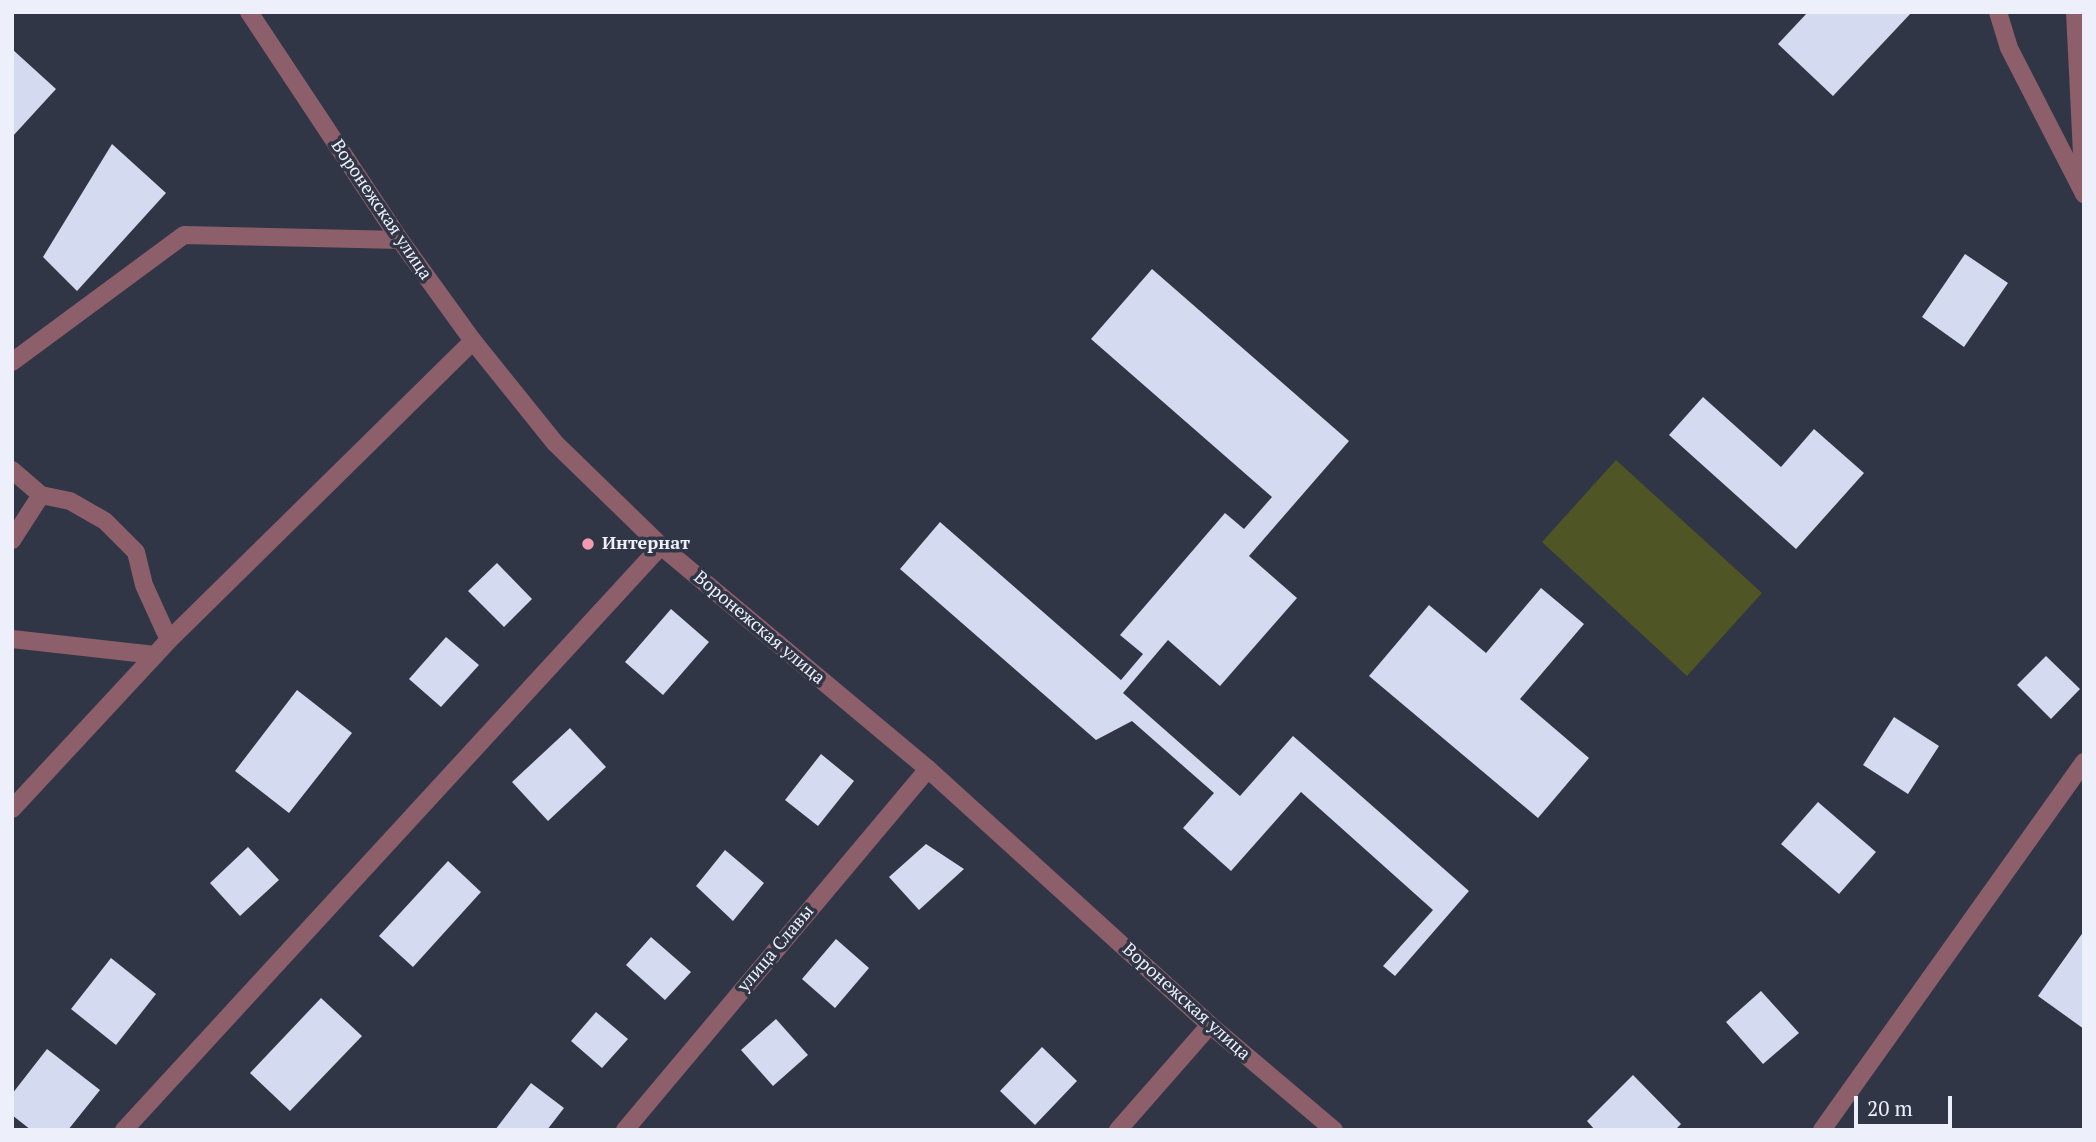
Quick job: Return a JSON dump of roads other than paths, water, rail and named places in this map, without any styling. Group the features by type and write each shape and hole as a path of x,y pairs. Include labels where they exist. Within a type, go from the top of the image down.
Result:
{"street":[{"name":"Воронежская улица","path":"249,12 400,240 473,341 555,443 661,546 928,768 1210,1025 1334,1130"},
{"path":"1998,12 2009,48 2084,194"},
{"path":"2075,12 2084,194"},
{"path":"12,362 184,235 400,240"},
{"path":"12,809 169,640 473,341"},
{"path":"12,470 41,495 71,501 105,521 136,552 144,585 169,640"},
{"path":"12,540 41,495"},
{"path":"124,1130 661,546"},
{"path":"12,639 155,655"},
{"path":"1822,1130 2084,762"},
{"name":"улица Славы","path":"625,1130 928,768"},
{"path":"1118,1130 1210,1025"}],"place":[{"name":"Интернат","path":"588,544"}]}
